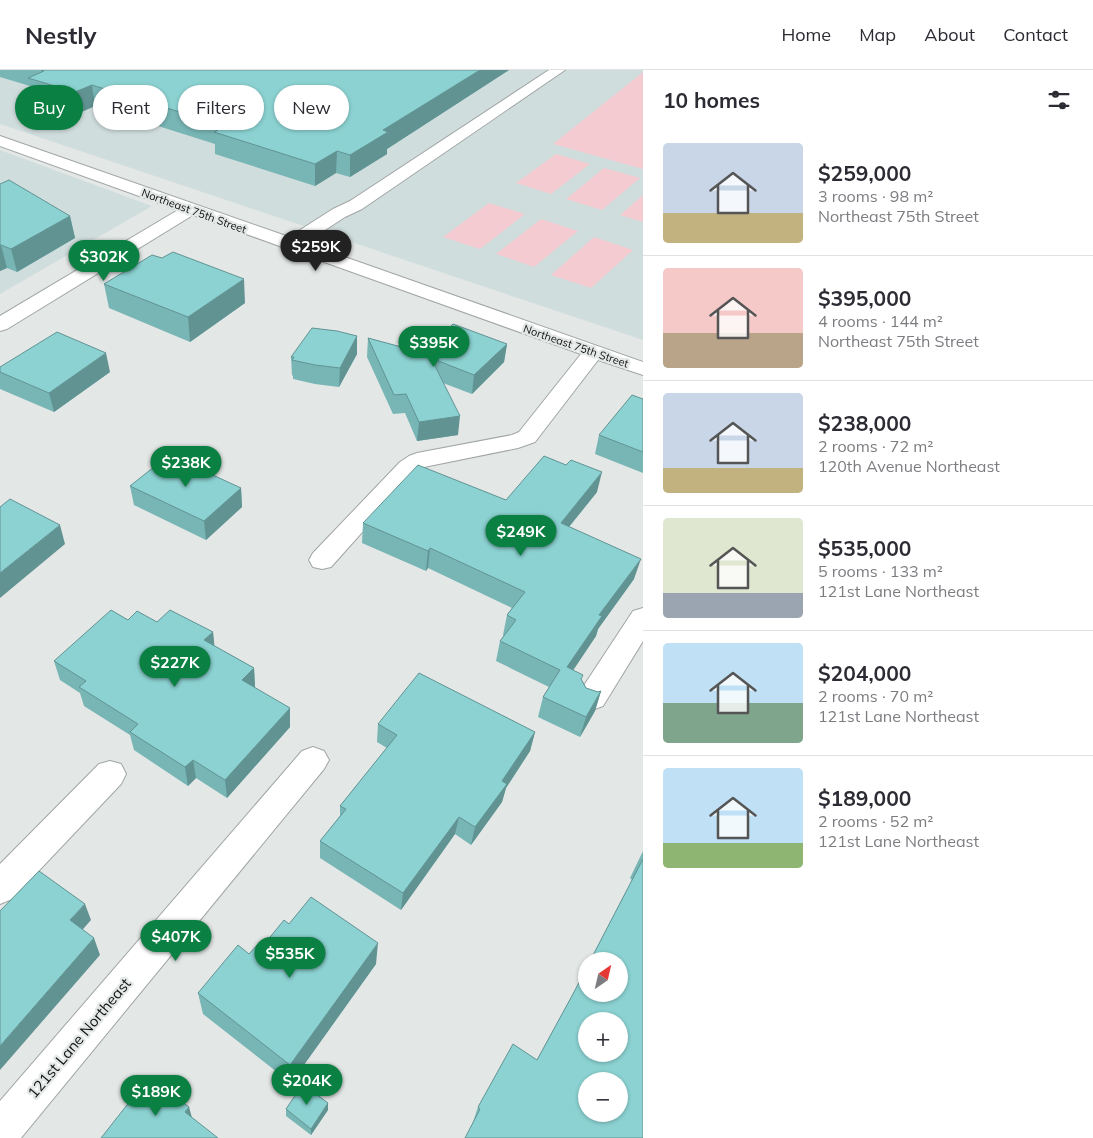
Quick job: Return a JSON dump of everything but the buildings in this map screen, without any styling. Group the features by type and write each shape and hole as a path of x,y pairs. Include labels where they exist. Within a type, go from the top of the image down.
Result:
{"street":[{"path":"290,245 339,212 356,204 558,70"},
{"name":"Northeast 75th Street","path":"0,141 190,210 643,369"},
{"path":"0,325 190,210"},
{"path":"322,560 408,467 417,461 518,441 527,437 594,352"},
{"path":"592,698 643,618"},
{"name":"121st Lane Northeast","path":"0,1132 313,760"},
{"path":"0,888 110,774"}],"shaded area":[{"path":"0,70 643,70 643,340 18,130 83,130 83,85 15,85 15,129 0,124"},
{"path":"642,73 643,169 553,144"},
{"path":"0,150 152,206 0,294"},
{"path":"556,154 590,164 551,194 516,183"},
{"path":"604,168 640,178 602,210 566,199"},
{"path":"643,195 643,222 620,215"},
{"path":"489,203 525,214 480,249 443,237"},
{"path":"541,219 578,231 534,267 496,254"},
{"path":"594,237 633,250 591,288 551,275"}]}
